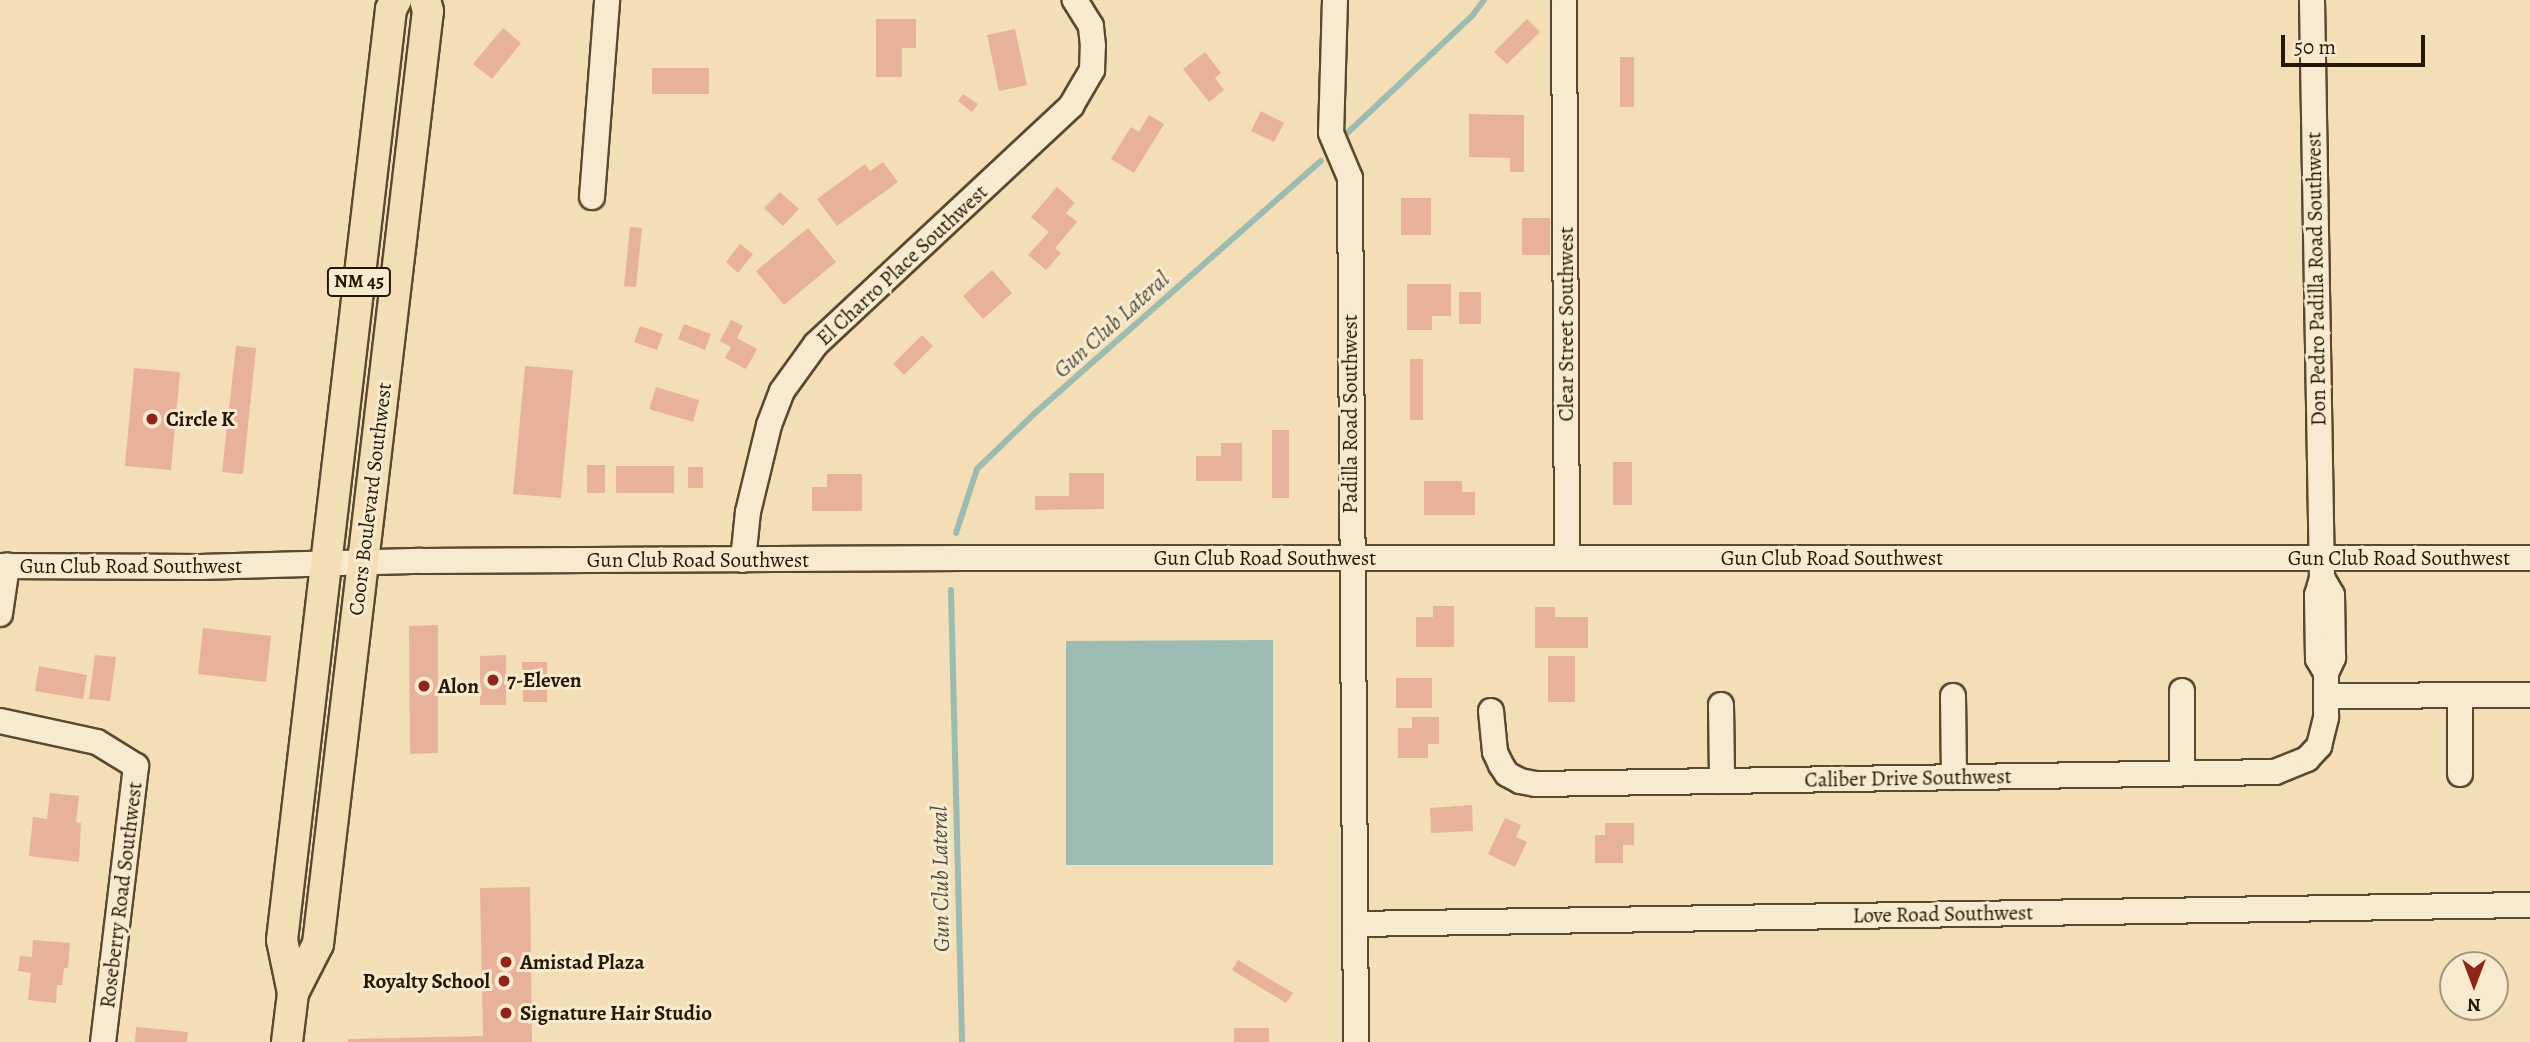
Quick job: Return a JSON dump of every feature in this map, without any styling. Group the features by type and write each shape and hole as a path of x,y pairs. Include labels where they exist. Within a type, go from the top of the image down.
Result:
{"main road":[{"name":"Coors Boulevard Southwest","path":"287,1042 293,993 282,940 391,9 396,0"},
{"name":"Coors Boulevard Southwest","path":"293,993 318,944 428,11 425,0"}],"street":[{"path":"592,197 607,0"},
{"name":"El Charro Place Southwest","path":"743,560 748,512 769,425 782,391 816,344 1071,106 1092,70 1093,46 1091,26 1075,0"},
{"name":"Padilla Road Southwest","path":"1335,0 1331,133 1349,178 1356,1042"},
{"name":"Clear Street Southwest","path":"1564,0 1567,558"},
{"name":"Don Pedro Padilla Road Southwest","path":"2312,0 2321,568"},
{"name":"Gun Club Road Southwest","path":"3,566 743,560 1567,558 2321,568 2530,558"},
{"path":"0,614 3,566"},
{"name":"Caliber Drive Southwest","path":"1491,711 1495,752 1507,774 1536,784 2275,772 2307,759 2319,746 2324,733 2326,684 2318,659 2316,595 2321,568"},
{"path":"2326,684 2460,695 2530,695"},
{"path":"2182,691 2182,773"},
{"path":"2460,695 2460,774"},
{"path":"1953,696 1954,777"},
{"path":"1721,705 1722,781"},
{"name":"Roseberry Road Southwest","path":"0,721 97,742 136,766 103,1042"},
{"name":"Love Road Southwest","path":"1355,924 2530,905"}],"water":[{"path":"1273,640 1273,865 1066,865 1066,641"}],"building":[{"path":"876,19 916,19 916,48 902,48 902,77 876,77"},
{"path":"1527,19 1540,32 1507,64 1494,52"},
{"path":"503,28 521,43 492,79 473,64"},
{"path":"1015,29 1027,85 999,91 987,35"},
{"path":"1205,52 1221,73 1215,78 1224,90 1209,102 1183,69"},
{"path":"1620,57 1634,57 1634,107 1620,107"},
{"path":"652,68 709,68 709,94 652,94"},
{"path":"963,94 978,104 972,112 958,101"},
{"path":"1261,111 1284,123 1274,142 1251,131"},
{"path":"1469,114 1524,115 1524,172 1510,172 1510,158 1469,157"},
{"path":"1149,115 1164,124 1134,173 1111,159 1131,127 1139,132"},
{"path":"883,162 898,182 837,226 817,199 865,164 870,171"},
{"path":"1057,187 1075,203 1066,213 1077,222 1055,248 1061,253 1046,270 1028,255 1049,232 1031,217"},
{"path":"780,192 799,209 783,226 764,208"},
{"path":"1401,198 1431,198 1431,235 1401,235"},
{"path":"1522,218 1550,218 1550,255 1522,255"},
{"path":"630,227 642,228 636,287 624,286"},
{"path":"808,228 836,262 784,305 756,271"},
{"path":"740,244 753,254 738,273 726,262"},
{"path":"992,270 1012,293 983,319 963,296"},
{"path":"1407,284 1451,284 1451,316 1432,316 1432,330 1407,330"},
{"path":"1459,292 1481,292 1481,324 1459,324"},
{"path":"731,320 743,326 737,338 757,349 746,369 725,358 731,347 720,341"},
{"path":"684,324 711,334 705,350 678,339"},
{"path":"640,326 663,334 657,350 634,342"},
{"path":"922,335 933,346 904,375 893,364"},
{"name":"Circle K","path":"236,346 256,348 243,474 222,472"},
{"path":"1410,359 1423,359 1423,420 1410,420"},
{"path":"525,366 573,370 561,498 513,494"},
{"name":"Circle K","path":"134,368 180,372 171,470 125,466"},
{"path":"656,387 699,400 693,422 649,409"},
{"path":"1272,430 1289,430 1289,498 1272,498"},
{"path":"1221,443 1242,443 1242,481 1196,481 1196,456 1221,456"},
{"path":"1613,462 1632,462 1632,505 1613,505"},
{"path":"587,465 605,465 605,493 587,493"},
{"path":"616,466 674,466 674,493 616,493"},
{"path":"688,467 703,467 703,488 688,488"},
{"path":"1069,473 1104,473 1104,509 1035,510 1035,496 1069,496"},
{"path":"827,474 862,474 862,511 812,511 812,487 827,487"},
{"path":"1424,481 1462,481 1462,492 1475,492 1475,515 1424,515"},
{"path":"1433,606 1454,606 1454,647 1416,647 1416,617 1433,617"},
{"path":"1535,607 1555,607 1555,617 1588,617 1588,648 1535,648"},
{"name":"Alon","path":"438,625 438,753 410,754 409,626"},
{"path":"203,628 271,636 266,682 198,674"},
{"path":"95,655 116,657 110,701 89,699"},
{"name":"7-Eleven","path":"506,655 506,705 480,705 480,656"},
{"path":"1548,656 1575,656 1575,702 1548,702"},
{"path":"522,662 547,662 547,702 523,702"},
{"path":"39,666 87,675 83,699 35,691"},
{"path":"1396,678 1432,678 1432,708 1396,708"},
{"path":"1412,717 1439,717 1439,744 1428,744 1428,758 1398,758 1398,728 1412,728"},
{"path":"50,793 79,796 76,822 81,823 79,862 29,856 33,817 47,819"},
{"path":"1472,805 1473,831 1431,833 1430,808"},
{"path":"1505,818 1521,825 1516,837 1527,842 1515,867 1488,854"},
{"path":"1605,823 1634,823 1634,845 1623,845 1623,863 1595,863 1595,835 1605,835"},
{"name":"Amistad Plaza","path":"530,887 532,1042 348,1042 348,1039 483,1036 480,888"},
{"path":"33,940 70,943 68,968 64,968 62,985 57,985 56,1003 28,1000 31,973 18,971 20,956 32,957"},
{"path":"1238,960 1293,993 1286,1003 1232,970"},
{"path":"136,1027 188,1032 187,1042 135,1042"},
{"path":"1234,1028 1269,1028 1269,1042 1234,1042"}],"waterway":[{"name":"Gun Club Lateral","path":"1342,138 1472,16 1484,0"},
{"name":"Gun Club Lateral","path":"956,533 977,469 1035,413 1321,161"},
{"name":"Gun Club Lateral","path":"951,590 962,1042"}],"place":[{"name":"Circle K","path":"152,419"},
{"name":"7-Eleven","path":"493,680"},
{"name":"Alon","path":"424,686"},
{"name":"Amistad Plaza","path":"506,962"},
{"name":"Royalty School","path":"504,981"},
{"name":"Signature Hair Studio","path":"506,1013"}]}
